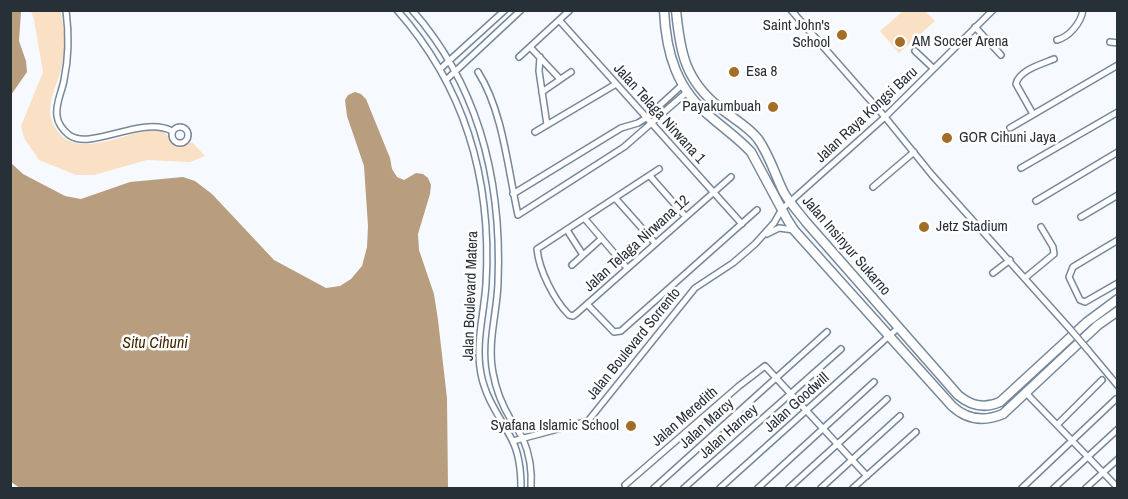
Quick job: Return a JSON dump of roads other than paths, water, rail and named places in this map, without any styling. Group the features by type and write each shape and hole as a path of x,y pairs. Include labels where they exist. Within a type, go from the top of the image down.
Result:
{"main road":[{"name":"Jalan Insinyur Sukarno","path":"664,10 669,54 684,89 711,118 751,152 794,230 965,416 988,419 1003,414 1098,325 1118,311"},
{"name":"Jalan Insinyur Sukarno","path":"676,10 681,49 686,66 706,97 750,130 759,141 790,202 851,275 963,400 977,406 989,406 1000,402 1087,322 1118,299"},
{"path":"842,283 851,275"}],"street":[{"path":"66,10 68,54 57,109 57,119 64,131 74,138 88,141 122,130 164,127 172,131"},
{"name":"Jalan Boulevard Matera","path":"397,10 446,80 470,134 478,163 484,213 486,263 486,285 480,330 481,376 488,397 513,441 519,462 521,489"},
{"name":"Jalan Boulevard Matera","path":"412,10 455,71 481,130 489,161 496,212 498,263 498,285 491,332 491,359 498,394 523,438 530,461 531,489"},
{"path":"440,69 505,10"},
{"path":"446,80 521,10"},
{"path":"519,57 570,10"},
{"path":"791,10 1118,386"},
{"name":"Jalan Raya Kongsi Baru","path":"782,209 885,117 993,10"},
{"path":"1057,40 1069,34 1082,17 1083,10"},
{"path":"408,24 418,16"},
{"name":"Jalan Telaga Nirwana 1","path":"559,20 742,224"},
{"path":"975,27 1001,55"},
{"path":"1110,42 1118,43"},
{"path":"530,47 560,79"},
{"path":"915,51 933,68"},
{"path":"540,57 539,71 547,125"},
{"path":"1033,114 1016,81 1018,77 1054,59"},
{"path":"1010,128 1118,65"},
{"path":"478,72 497,113 518,215 624,147 664,113 684,89"},
{"path":"542,92 571,72"},
{"path":"535,132 616,84"},
{"path":"513,194 621,128 638,123 684,89"},
{"path":"1021,168 1118,112"},
{"path":"873,187 914,152"},
{"path":"1036,201 1118,152"},
{"path":"583,255 567,230 659,169"},
{"path":"650,176 685,216"},
{"name":"Jalan Telaga Nirwana 12","path":"567,230 537,249 542,267 570,316 577,313 730,177"},
{"path":"1081,218 1118,195"},
{"path":"616,199 655,243"},
{"name":"Jalan Boulevard Sorrento","path":"513,441 588,421 695,288 705,279 733,263 763,237 782,209"},
{"path":"587,304 614,332 621,331 757,210"},
{"path":"787,219 797,210"},
{"path":"484,213 496,212"},
{"path":"585,219 627,268"},
{"path":"1025,278 1054,254 1053,247 1041,227"},
{"name":"Jalan Boulevard Sorrento","path":"763,237 779,228 794,230"},
{"path":"572,265 601,239"},
{"path":"1118,240 1073,267 1069,277 1080,300 1085,302 1118,283"},
{"path":"993,273 1010,260"},
{"path":"486,263 498,263"},
{"name":"Jalan Goodwill","path":"720,489 899,327"},
{"name":"Jalan Marcy","path":"654,489 827,332"},
{"name":"Jalan Harney","path":"684,489 841,349"},
{"path":"479,359 491,359"},
{"name":"Jalan Meredith","path":"625,485 762,367 776,378"},
{"path":"776,378 867,476"},
{"path":"1057,425 1102,380"},
{"path":"758,489 874,382"},
{"path":"1026,393 1118,488"},
{"path":"789,489 886,399"},
{"path":"1022,489 1116,399"},
{"path":"821,489 900,416"},
{"path":"1054,489 1118,429"},
{"path":"853,489 916,432"},
{"path":"1086,489 1118,459"}],"water":[{"path":"11,10 21,12 19,41 27,72 11,95"},
{"name":"Situ Cihuni","path":"355,92 366,99 397,177 404,180 416,173 423,174 431,185 418,234 419,250 434,294 438,320 447,398 448,488 20,488 11,482 11,163 23,174 65,196 81,199 130,182 183,177 195,181 212,194 274,260 326,288 340,286 351,279 362,266 367,247 364,166 347,116 345,100 348,95"}],"place":[{"name":"Saint John's School","path":"842,35"},
{"name":"AM Soccer Arena","path":"900,42"},
{"name":"Esa 8","path":"734,72"},
{"name":"Payakumbuah","path":"773,107"},
{"name":"GOR Cihuni Jaya","path":"947,138"},
{"name":"Jetz Stadium","path":"924,227"},
{"name":"Syafana Islamic School","path":"631,426"}]}
